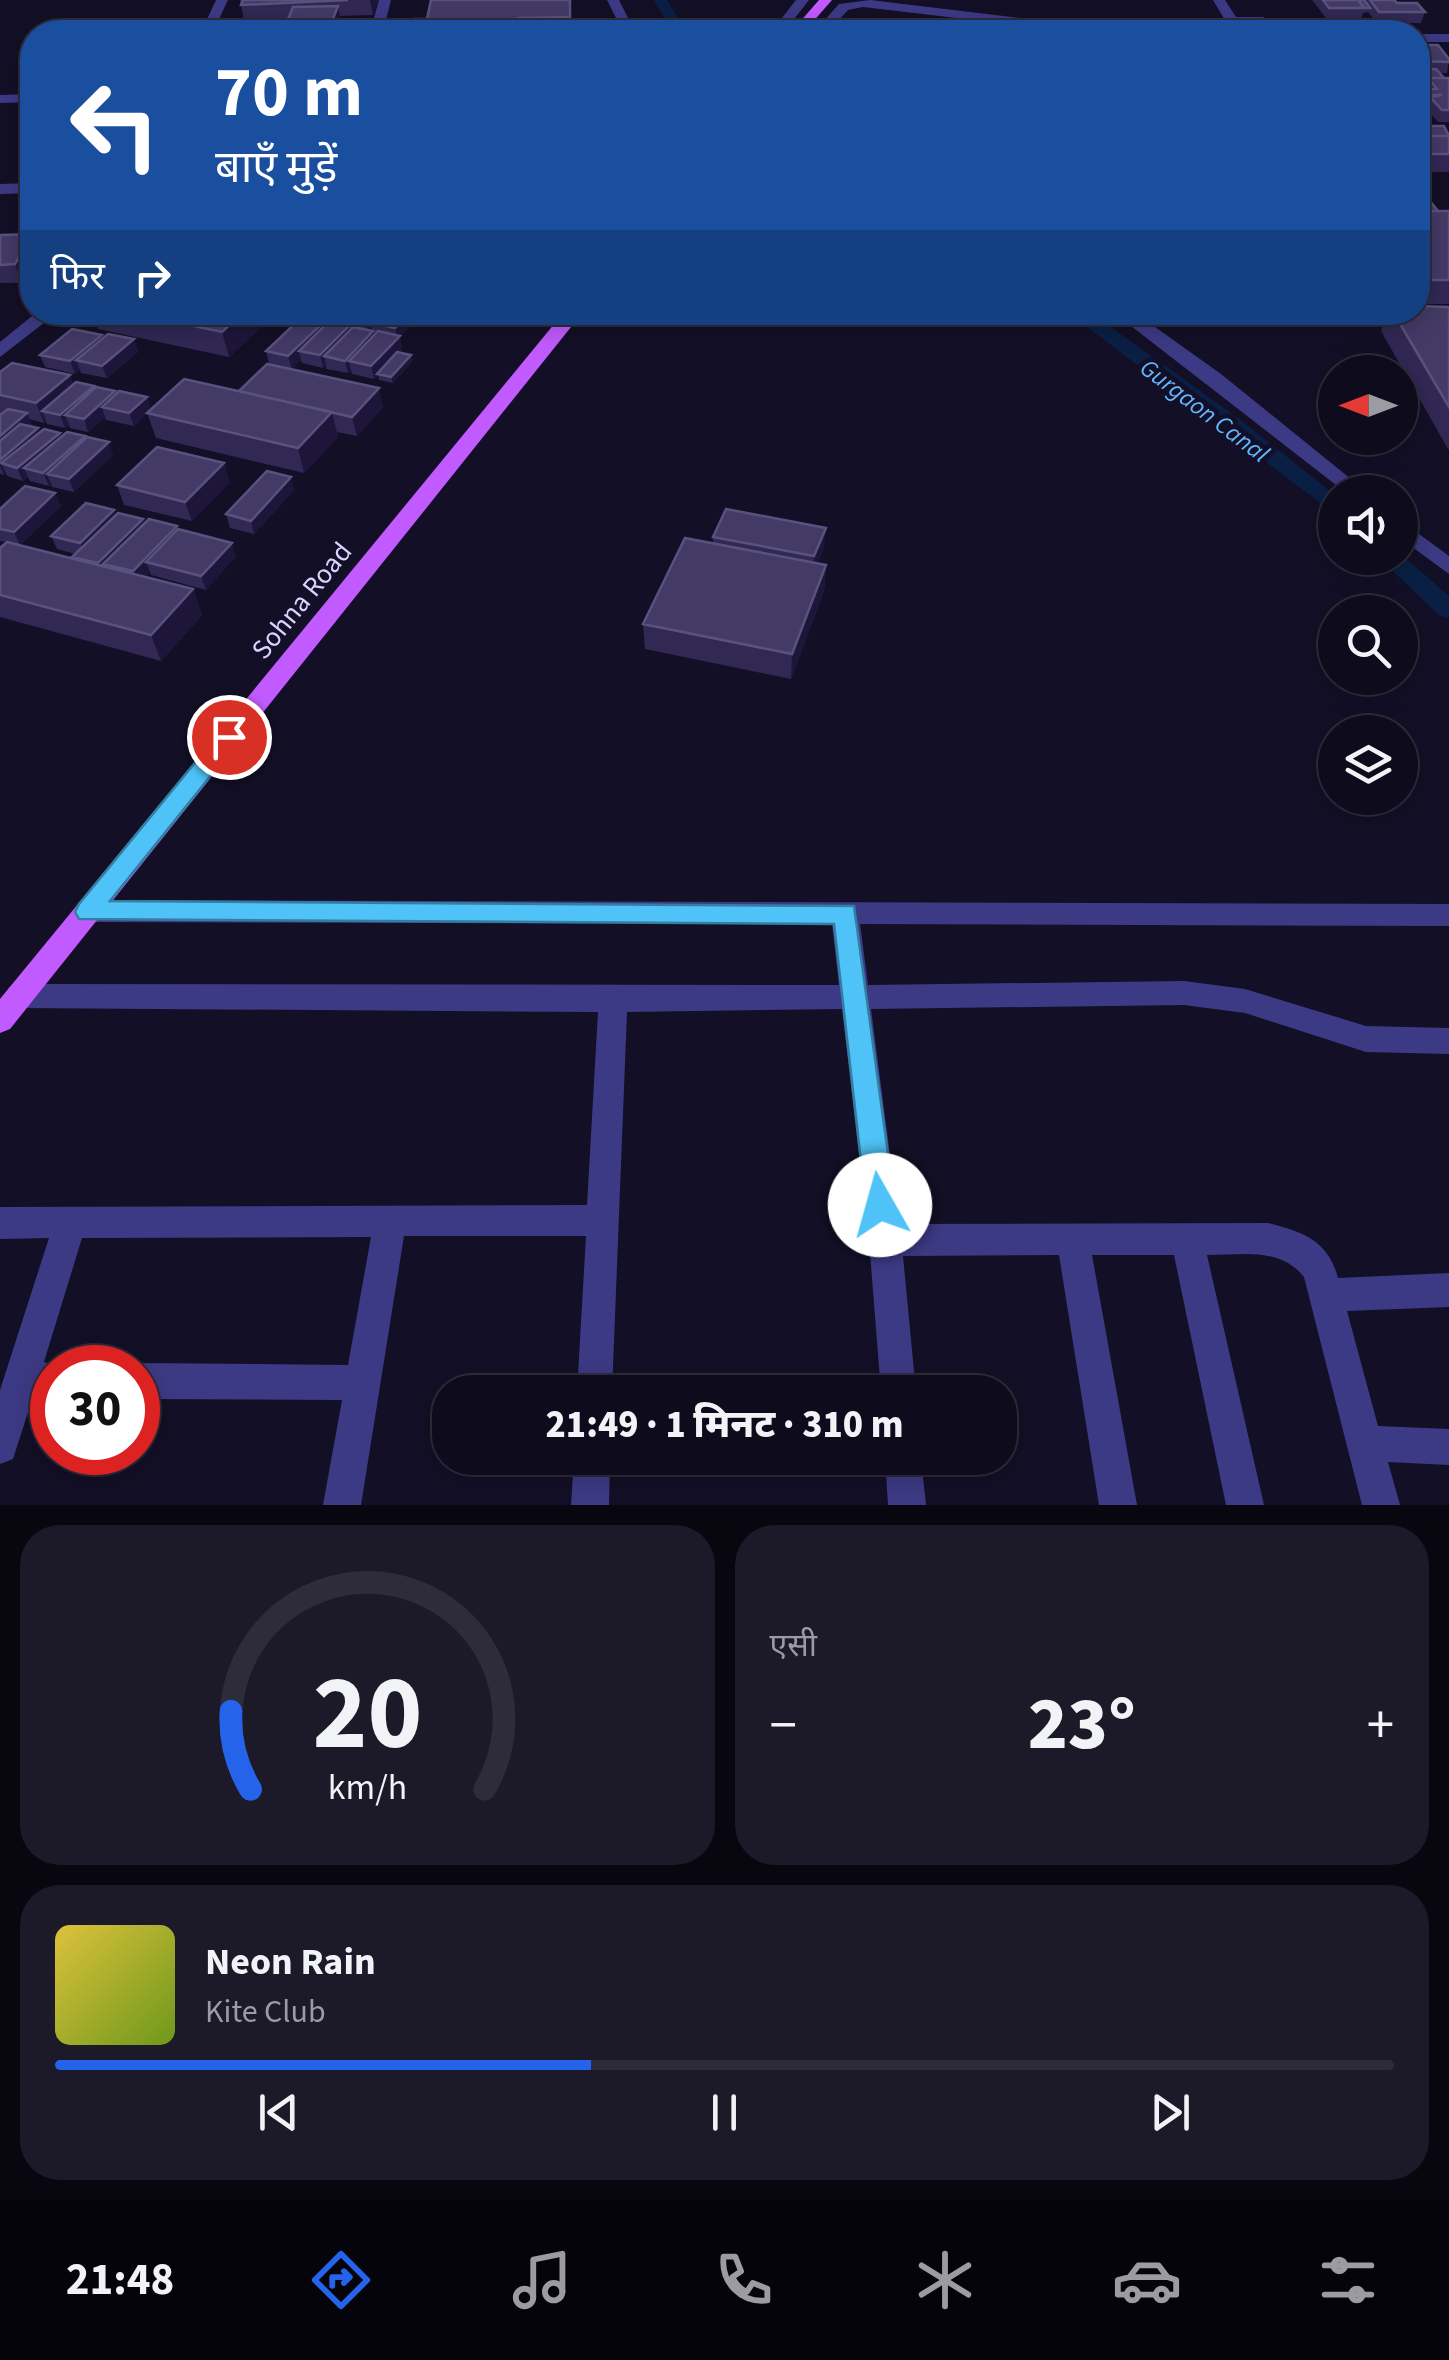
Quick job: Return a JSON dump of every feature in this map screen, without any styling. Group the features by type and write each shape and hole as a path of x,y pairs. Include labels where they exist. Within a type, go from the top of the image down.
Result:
{"main road":[{"path":"808,20 826,0"},
{"name":"Sohna Road","path":"0,1020 563,325"}],"street":[{"path":"787,20 803,0"},
{"path":"832,20 844,7 863,3 1004,20"},
{"path":"1,350 32,325"},
{"path":"1140,325 1336,475"},
{"path":"1418,542 1449,567"},
{"path":"88,912 1449,915"},
{"path":"845,914 885,1240 897,1375"},
{"path":"19,996 613,1000 856,994 1184,993 1245,1001 1366,1039 1449,1042"},
{"path":"595,1375 613,1000"},
{"path":"0,1223 602,1220"},
{"path":"342,1505 390,1221"},
{"path":"44,1345 71,1222"},
{"path":"885,1240 1285,1241 1312,1256 1326,1295 1381,1505"},
{"path":"1073,1242 1118,1505"},
{"path":"1188,1242 1245,1505"},
{"path":"1326,1295 1449,1290"},
{"path":"160,1380 362,1383"},
{"path":"0,1446 30,1392"},
{"path":"1365,1442 1449,1447"},
{"path":"590,1505 591,1475"},
{"path":"904,1475 907,1505"}],"building":[{"path":"243,0 348,0 241,5"},
{"path":"431,0 570,0 570,17 415,20 427,19"},
{"path":"1323,0 1358,0 1365,8 1329,8"},
{"path":"1370,0 1417,3 1425,12 1379,12"},
{"path":"338,6 332,20 288,20 293,7"},
{"path":"1430,45 1438,45 1449,62 1430,61"},
{"path":"1430,69 1436,69 1444,78 1430,78"},
{"path":"1430,78 1449,78 1449,110 1442,110 1430,97 1442,95 1430,95 1430,89 1437,89"},
{"path":"1430,126 1444,126 1449,136 1430,136"},
{"path":"1430,136 1449,136 1449,154 1430,154"},
{"path":"1430,211 1449,211 1449,280 1430,280"},
{"path":"20,234 20,255 15,264 0,265 0,235"},
{"path":"1430,306 1449,307 1449,407 1401,325 1430,325"},
{"path":"189,325 230,325 222,332"},
{"path":"293,325 321,325 288,356 266,351"},
{"path":"325,325 349,326 320,355 299,351"},
{"path":"353,327 373,331 345,361 324,356"},
{"path":"72,329 102,335 70,361 40,355"},
{"path":"378,331 400,336 371,366 349,361"},
{"path":"108,334 134,339 102,366 76,360"},
{"path":"397,352 411,355 391,377 377,374"},
{"path":"12,363 70,375 36,403 0,395 0,372"},
{"path":"267,364 379,388 352,417 239,391"},
{"path":"184,379 332,412 298,448 147,413"},
{"path":"76,382 94,386 60,415 42,411"},
{"path":"96,387 115,391 84,419 65,415"},
{"path":"119,391 147,397 129,413 102,407"},
{"path":"8,409 27,413 0,436 0,415"},
{"path":"20,424 38,428 0,460 0,441"},
{"path":"44,429 60,433 17,468 1,463"},
{"path":"67,432 85,436 43,473 24,468"},
{"path":"87,437 109,442 69,479 47,474"},
{"path":"157,447 224,463 185,502 117,485"},
{"path":"267,471 291,477 251,521 226,514"},
{"path":"25,486 55,493 14,532 0,529 0,509"},
{"path":"86,503 114,510 80,543 51,536"},
{"path":"726,509 826,528 814,556 713,537"},
{"path":"118,513 143,519 98,563 72,557"},
{"path":"149,519 177,526 133,571 103,564"},
{"path":"178,529 232,543 201,576 146,562"},
{"path":"685,538 826,565 792,654 643,624"},
{"path":"7,542 193,589 151,635 0,595 0,548"}],"waterway":[{"name":"Gurgaon Canal","path":"660,0 672,20"},
{"name":"Gurgaon Canal","path":"1094,325 1230,423 1318,493"},
{"name":"Gurgaon Canal","path":"1410,575 1449,610"}],"route":[{"path":"229,737 88,912 845,914 880,1205"}]}
